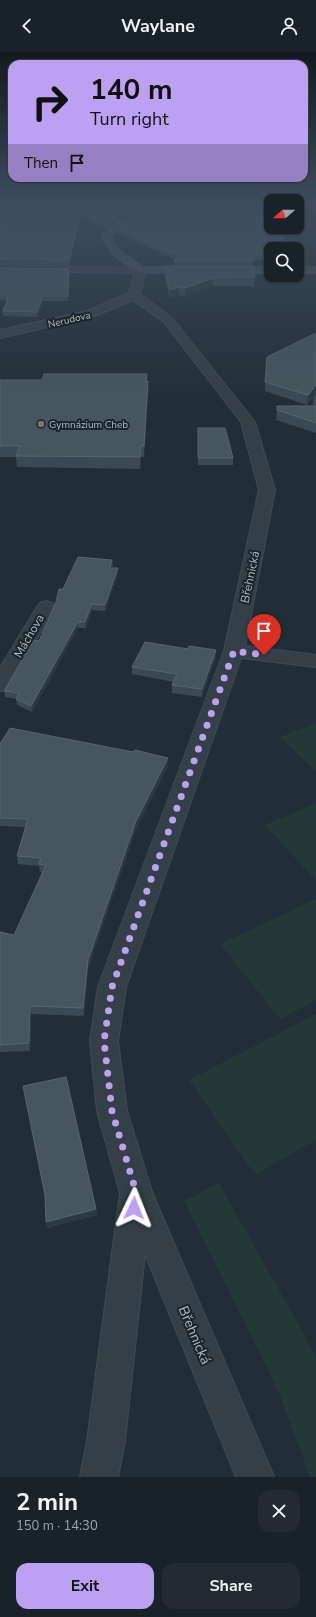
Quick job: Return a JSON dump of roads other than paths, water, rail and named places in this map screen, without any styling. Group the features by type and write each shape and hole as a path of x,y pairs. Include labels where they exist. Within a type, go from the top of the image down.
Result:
{"street":[{"path":"35,268 264,270"},
{"path":"134,295 141,270"},
{"path":"304,270 316,270"},
{"name":"Nerudova","path":"0,334 91,314 134,295"},
{"name":"Břehnická","path":"134,295 168,320 248,422 267,490 234,651 112,987 104,1041 112,1111 136,1192 255,1477"},
{"name":"Máchova","path":"0,685 46,607"},
{"path":"234,651 316,661"},
{"name":"Břehnická","path":"99,1477 106,1441 136,1192"}],"place":[{"name":"Gymnázium Cheb","path":"41,424"}]}
